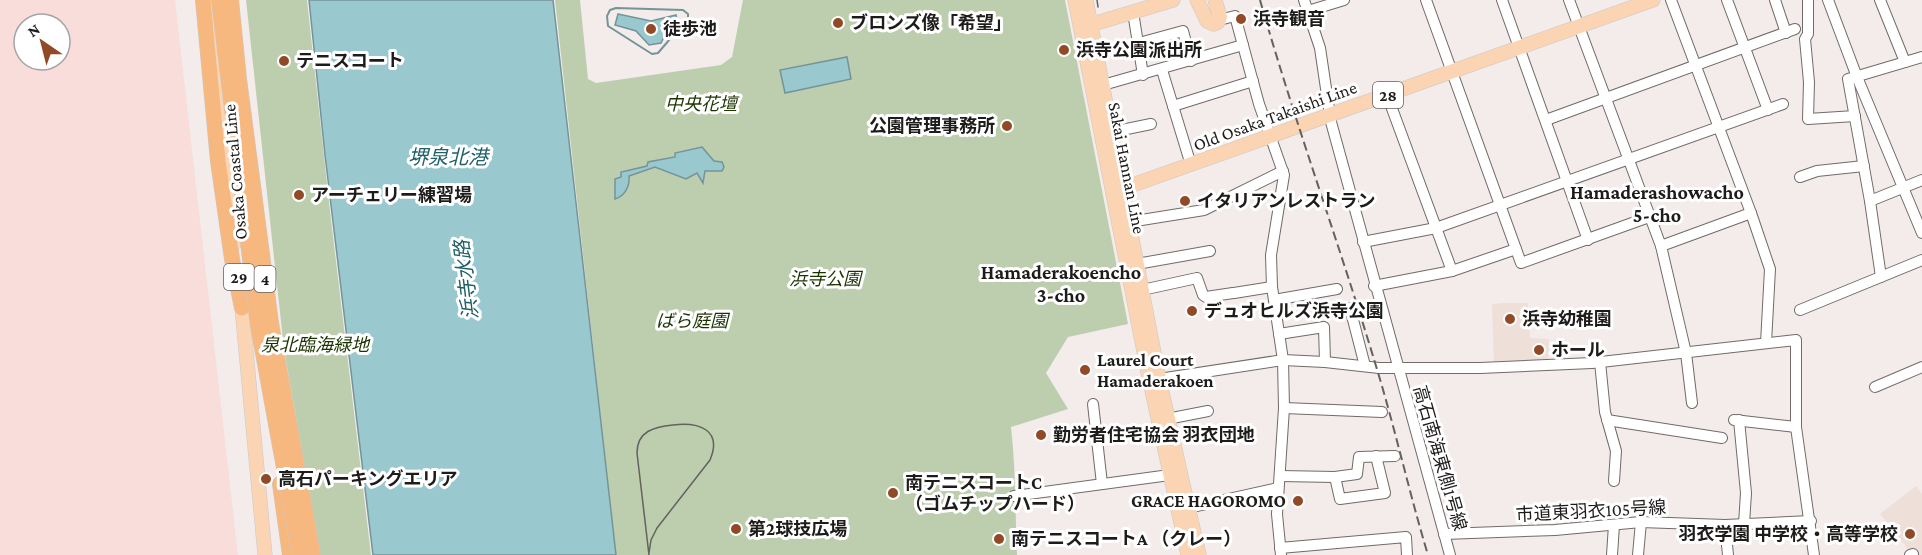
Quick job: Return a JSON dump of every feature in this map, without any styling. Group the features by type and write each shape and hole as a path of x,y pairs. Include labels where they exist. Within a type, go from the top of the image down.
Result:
{"highway":[{"path":"203,0 211,104 232,259 252,319 292,555"},
{"name":"4","path":"219,0 252,319 300,555"},
{"name":"4","path":"231,0 240,90 271,323 313,555"}],"main road":[{"name":"Osaka Coastal Line","path":"211,0 252,319"},
{"name":"Osaka Coastal Line","path":"238,0 265,555"},
{"name":"Sakai Hannan Line","path":"1075,0 1086,26 1103,85 1112,132 1118,191 1130,222 1132,265 1142,290 1167,419 1188,555"},
{"name":"Sakai Hannan Line","path":"1086,0 1086,26 1132,265 1175,474 1188,508 1199,555"},
{"path":"1086,26 1173,0"},
{"path":"1197,0 1209,24 1214,24 1220,17 1215,0"},
{"name":"Old Osaka Takaishi Line","path":"1118,191 1653,0"}],"street":[{"name":"高石南海東側1号線","path":"1304,0 1320,48 1329,116 1450,555"},
{"path":"1308,12 1344,0"},
{"path":"1426,0 1521,263 1649,217"},
{"path":"1502,0 1588,240"},
{"path":"1569,0 1661,246 1686,353 1692,403"},
{"path":"1671,0 1770,269 1766,343"},
{"path":"1727,0 1767,110"},
{"path":"1546,120 1791,31 1775,0"},
{"path":"1808,0 1808,34 1805,39 1809,82 1808,119 1855,116"},
{"path":"1828,0 1857,77 1922,233"},
{"path":"1880,0 1905,62"},
{"path":"1133,12 1143,75"},
{"path":"1219,20 1235,16 1252,81 1284,175 1271,255 1272,287 1282,360 1284,408 1277,514 1280,552 1406,537 1407,555"},
{"path":"1138,43 1183,31 1191,61"},
{"path":"1103,85 1243,45"},
{"path":"1881,278 1848,79 1922,57"},
{"path":"1162,70 1191,165"},
{"path":"1173,106 1252,81"},
{"path":"1387,95 1452,271"},
{"path":"1363,242 1436,228 1783,104"},
{"path":"1112,132 1151,124"},
{"path":"1800,177 1816,171 1864,166"},
{"path":"1130,222 1204,210 1283,171"},
{"path":"1870,201 1922,180"},
{"path":"1661,246 1751,213"},
{"path":"1374,286 1452,271 1516,249"},
{"path":"1132,265 1210,251"},
{"path":"1800,310 1922,260"},
{"path":"1142,290 1197,278 1203,295 1206,297 1272,287"},
{"path":"1274,300 1337,289"},
{"path":"1350,308 1365,366"},
{"path":"1279,334 1324,327 1325,362"},
{"path":"1158,379 1282,360 1398,369 1480,368 1600,362 1796,340 1796,427 1814,555"},
{"path":"1600,362 1607,420 1616,451 1614,481"},
{"path":"1875,387 1922,367"},
{"path":"1093,404 1094,431 1102,484"},
{"path":"1284,408 1382,412"},
{"path":"1167,419 1208,411"},
{"path":"1607,420 1722,438"},
{"path":"1744,524 1746,493 1736,420 1796,427"},
{"path":"1335,477 1340,499 1385,493 1376,456"},
{"path":"1280,476 1335,477 1357,474 1359,457 1395,456"},
{"path":"1014,496 1175,474"},
{"path":"1188,508 1278,488"},
{"name":"市道東羽衣105号線","path":"1444,534 1555,530 1641,522 1725,525 1811,521"},
{"path":"1638,555 1641,522"},
{"path":"1612,555 1614,525"},
{"path":"1725,525 1728,555"}],"shaded area":[{"path":"0,0 175,0 238,555 0,555"},
{"name":"浜寺幼稚園","path":"1528,303 1530,338 1549,339 1548,362 1494,365 1492,304"},
{"name":"羽衣学園 中学校・高等学校","path":"1916,486 1922,494 1922,555 1913,555 1880,514"}],"green space":[{"name":"泉北臨海緑地","path":"246,0 307,0 371,555 320,555 284,349"},
{"name":"浜寺公園","path":"555,0 580,0 588,79 596,83 721,65 732,57 743,0 1065,0 1128,324 1068,337 1046,373 1068,409 1011,427 1017,555 616,555"}],"water":[{"name":"堺泉北港","path":"309,0 553,0 616,555 373,555 325,155"},
{"name":"徒歩池","path":"618,14 651,21 676,15 679,27 667,31 661,43 649,45 636,31 615,25"},
{"path":"847,57 851,79 785,93 780,70"},
{"path":"702,147 714,161 722,162 724,167 722,171 705,171 703,183 697,173 686,179 655,167 629,176 626,190 622,196 615,199 615,179 621,177 621,172 647,166 648,162 675,157 675,153"}],"waterway":[{"path":"616,8 683,10 688,14 688,18 658,53 652,54 608,26 607,16 610,10 616,8"}],"tram line":[{"path":"1097,0 1098,7"},
{"path":"649,553 651,540 657,528 710,460 713,441 706,430 682,424 659,427 648,431 640,440 637,453 649,555"}],"railway":[{"path":"1260,0 1376,366 1428,555"}],"place":[{"name":"浜寺観音","path":"1241,19"},
{"name":"ブロンズ像「希望」","path":"838,23"},
{"name":"徒歩池","path":"651,29"},
{"name":"浜寺公園派出所","path":"1064,50"},
{"name":"テニスコート","path":"284,61"},
{"name":"公園管理事務所","path":"1007,126"},
{"name":"アーチェリー練習場","path":"299,195"},
{"name":"イタリアンレストラン","path":"1185,201"},
{"name":"デュオヒルズ浜寺公園","path":"1192,311"},
{"name":"浜寺幼稚園","path":"1510,319"},
{"name":"ホール","path":"1539,350"},
{"name":"Laurel Court Hamaderakoen","path":"1085,370"},
{"name":"勤労者住宅協会 羽衣団地","path":"1041,435"},
{"name":"高石パーキングエリア","path":"266,479"},
{"name":"南テニスコートC （ゴムチップハード）","path":"893,493"},
{"name":"GRACE HAGOROMO","path":"1298,501"},
{"name":"第2球技広場","path":"736,529"},
{"name":"羽衣学園 中学校・高等学校","path":"1910,534"},
{"name":"南テニスコートA （クレー）","path":"999,539"}],"district":[{"name":"Hamaderashowacho 5-cho","path":"1657,204"},
{"name":"Hamaderakoencho 3-cho","path":"1061,284"}],"park label":[{"name":"中央花壇","path":"701,104"},
{"name":"ばら庭園","path":"692,321"}],"water label":[{"name":"浜寺水路","path":"466,280"}]}
